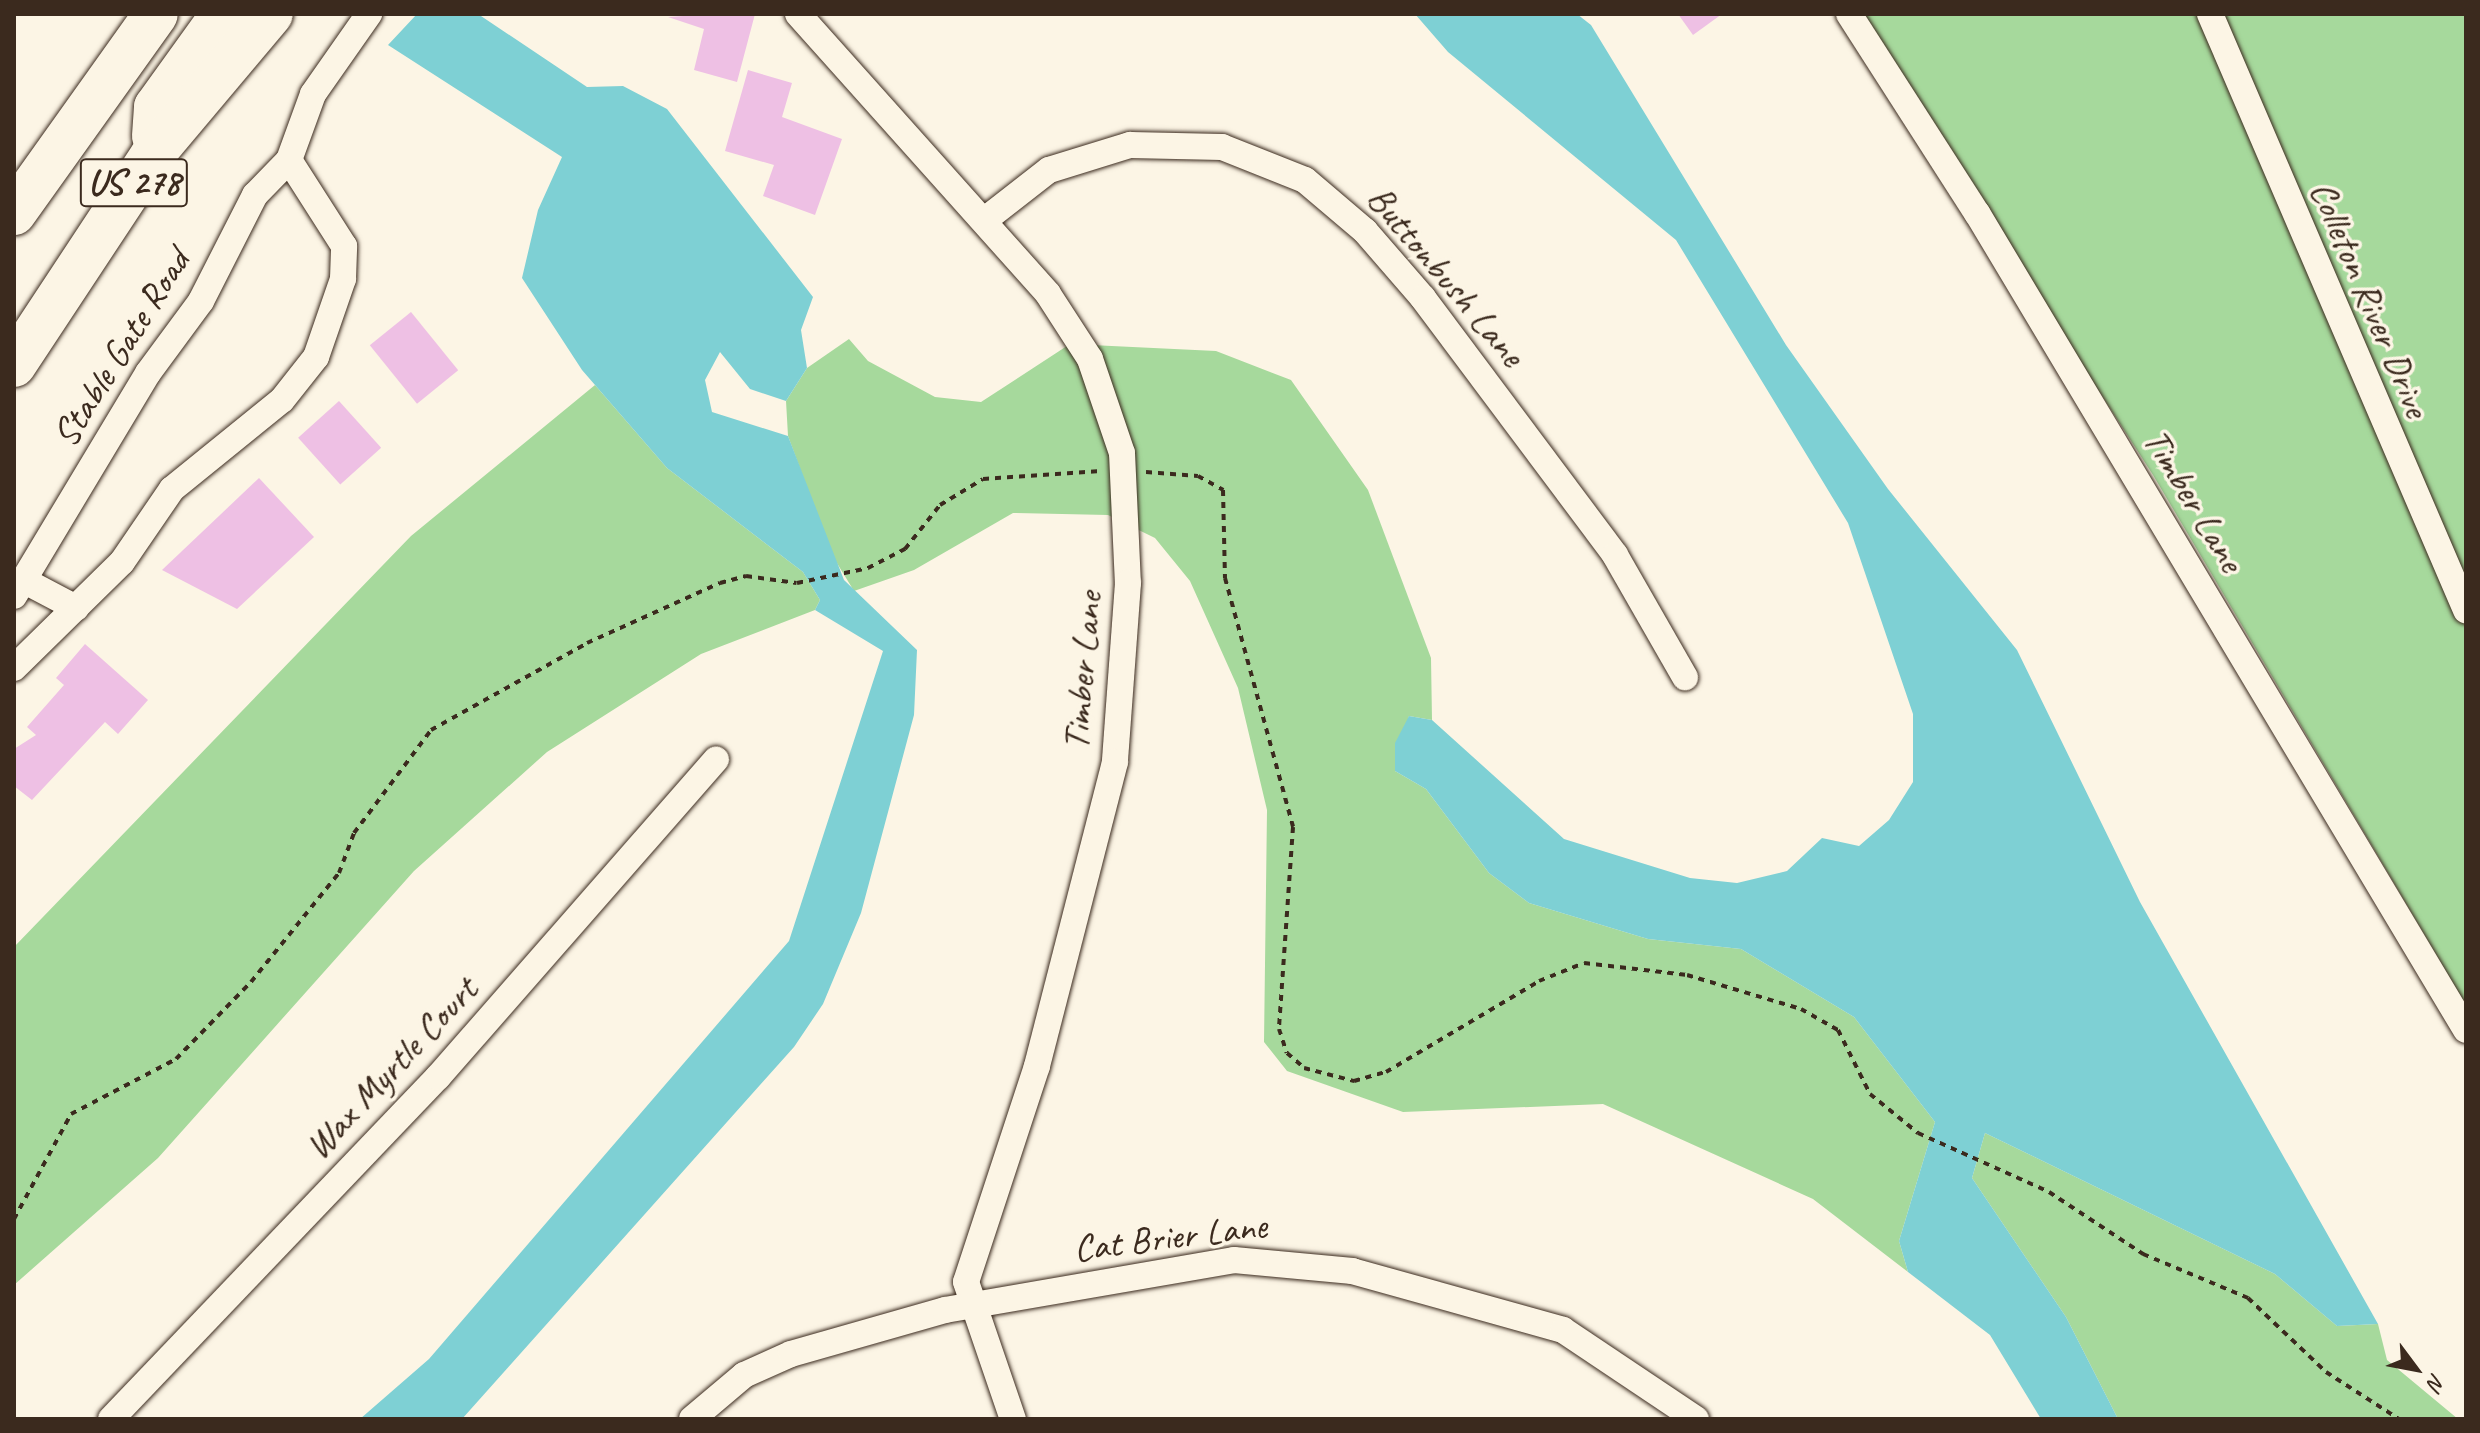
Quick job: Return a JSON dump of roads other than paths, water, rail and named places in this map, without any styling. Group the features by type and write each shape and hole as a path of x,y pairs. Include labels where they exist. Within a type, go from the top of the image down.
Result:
{"highway":[{"name":"US 278","path":"14,213 156,14"},
{"path":"153,154 156,107 223,14"},
{"name":"US 278","path":"14,365 153,154 271,14"}],"street":[{"name":"Stable Gate Road","path":"76,608 18,588 201,301 255,195 289,160 313,94 369,14"},
{"name":"Timber Lane","path":"798,14 986,219 1090,359 1118,433 1123,471 1128,598 1115,762 1037,1066 969,1264 974,1304 1013,1419"},
{"name":"Timber Lane","path":"1849,14 1977,213 2466,1030"},
{"name":"Colleton River Drive","path":"2210,14 2466,610"},
{"name":"Buttonbush Lane","path":"986,219 1049,170 1130,145 1222,147 1305,180 1365,231 1423,298 1615,555 1685,677"},
{"path":"14,668 122,562 172,489 282,400 316,357 343,279 344,246 289,160"},
{"name":"Wax Myrtle Court","path":"111,1419 438,1077 716,759"},
{"name":"Cat Brier Lane","path":"692,1419 758,1367 974,1304 1182,1265 1313,1264 1563,1330 1696,1419"}],"water":[{"path":"417,14 478,14 587,87 623,86 667,109 813,297 801,330 807,368 786,401 750,389 720,352 705,380 712,412 788,436 844,580 917,650 914,715 861,913 823,1004 794,1047 462,1419 360,1419 429,1359 789,941 883,651 815,610 820,600 803,572 667,468 582,370 522,278 538,210 562,157 388,45"},
{"path":"1415,14 1577,14 1591,25 1786,345 1888,489 2017,650 2140,902 2378,1324 2337,1326 2275,1274 1985,1133 1972,1178 2066,1317 2118,1419 2041,1419 1990,1335 1908,1272 1899,1241 1935,1122 1854,1017 1741,949 1648,939 1529,903 1489,873 1426,789 1395,771 1395,743 1409,716 1432,720 1564,839 1690,878 1737,883 1787,871 1822,838 1859,846 1889,820 1913,782 1913,714 1848,523 1676,240 1448,52"}]}
